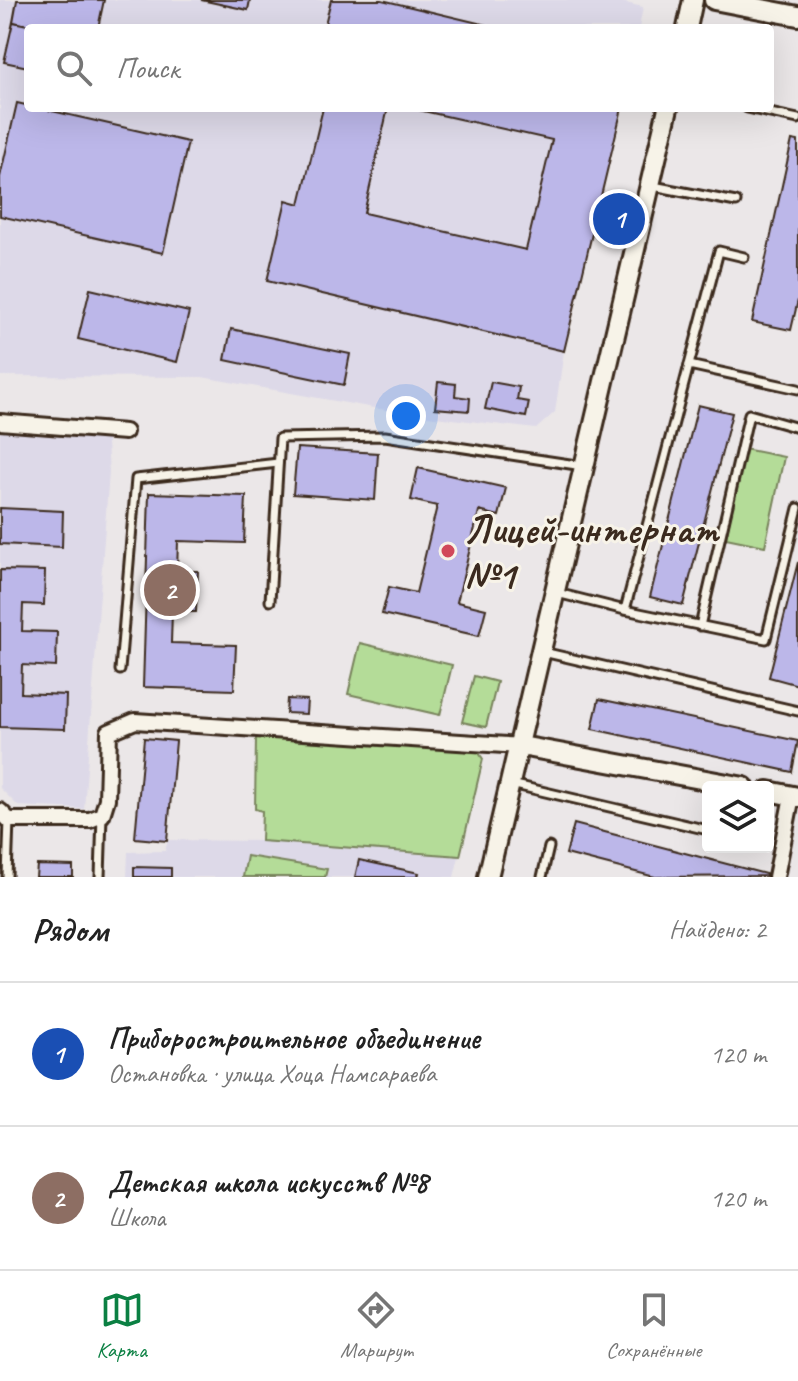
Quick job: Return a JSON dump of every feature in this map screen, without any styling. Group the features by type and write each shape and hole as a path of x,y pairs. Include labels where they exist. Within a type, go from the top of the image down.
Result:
{"street":[{"path":"688,24 693,0"},
{"path":"714,0 798,16"},
{"path":"488,877 667,112"},
{"path":"0,422 125,432"},
{"path":"5,816 90,820 102,815 107,799 109,732 135,721 521,746 711,781"},
{"path":"774,792 795,796 775,846 776,877"}],"lane":[{"path":"766,112 798,119"},
{"path":"650,185 736,202"},
{"path":"625,610 719,251 744,257"},
{"path":"689,365 798,389"},
{"path":"700,626 749,414 798,428"},
{"path":"270,601 280,438 385,436 585,466"},
{"path":"120,670 136,479 278,463"},
{"path":"556,593 766,639 798,508"},
{"path":"542,651 798,711"},
{"path":"511,784 702,829"},
{"path":"100,877 102,815"},
{"path":"5,816 7,877"},
{"path":"542,877 549,847"}],"shaded area":[{"path":"0,0 613,0 643,7 640,24 24,24 24,112 621,112 564,351 555,412 536,429 402,413 202,377 0,376"},
{"path":"0,425 106,429 109,472 84,809 18,806 0,788"},
{"path":"256,738 483,759 454,877 127,877 128,852 165,851 168,840 261,841 262,811 255,809"}],"green space":[{"path":"744,449 784,457 765,546 726,538"},
{"path":"360,643 452,665 440,715 348,694"},
{"path":"474,676 497,682 486,727 462,722"},
{"path":"256,738 475,747 483,759 460,856 261,841 262,811 255,809"},
{"path":"247,856 327,869 325,877 243,877"}],"building":[{"path":"17,0 104,0 99,24 13,22"},
{"path":"201,0 250,0 248,10"},
{"path":"331,0 382,0 482,24 325,24"},
{"path":"13,22 24,24 24,66 4,62"},
{"path":"17,103 24,105 24,112 56,112 188,142 163,253 0,216 0,177"},
{"path":"322,112 387,112 364,213 526,250 552,140 428,112 621,112 564,351 267,281 286,200 300,204"},
{"path":"792,140 798,141 798,300 791,330 752,322"},
{"path":"90,289 189,312 177,362 78,339"},
{"path":"231,329 350,354 344,385 225,360"},
{"path":"438,382 456,384 455,396 470,398 469,411 435,408"},
{"path":"491,382 519,387 517,400 529,402 526,417 485,409"},
{"path":"698,405 732,413 683,605 650,597"},
{"path":"297,448 378,453 375,500 293,494"},
{"name":"Лицей-интернат №1","path":"418,468 506,488 499,516 479,511 457,602 486,609 479,636 382,614 389,587 416,593 437,506 411,500"},
{"path":"149,493 246,496 244,543 178,541 177,571 198,571 196,612 172,612 171,643 236,645 234,690 143,687"},
{"path":"0,508 63,511 62,547 0,544"},
{"path":"798,562 798,685 769,677"},
{"path":"0,570 45,571 44,605 23,604 22,631 57,632 56,667 22,665 21,693 66,695 65,729 0,727"},
{"path":"287,699 307,700 306,714 286,713"},
{"path":"599,699 798,741 792,772 592,729"},
{"path":"144,738 176,741 167,841 135,838"},
{"path":"574,824 773,876 655,877 566,854"},
{"path":"359,860 419,873 418,877 355,877"},
{"path":"37,865 73,866 73,877 36,877"},
{"path":"134,867 171,868 171,877 134,877"}],"place":[{"name":"Приборостроительное объединение","path":"619,219"},
{"name":"Лицей-интернат №1","path":"448,551"},
{"name":"Детская школа искусств №8","path":"170,590"}]}
